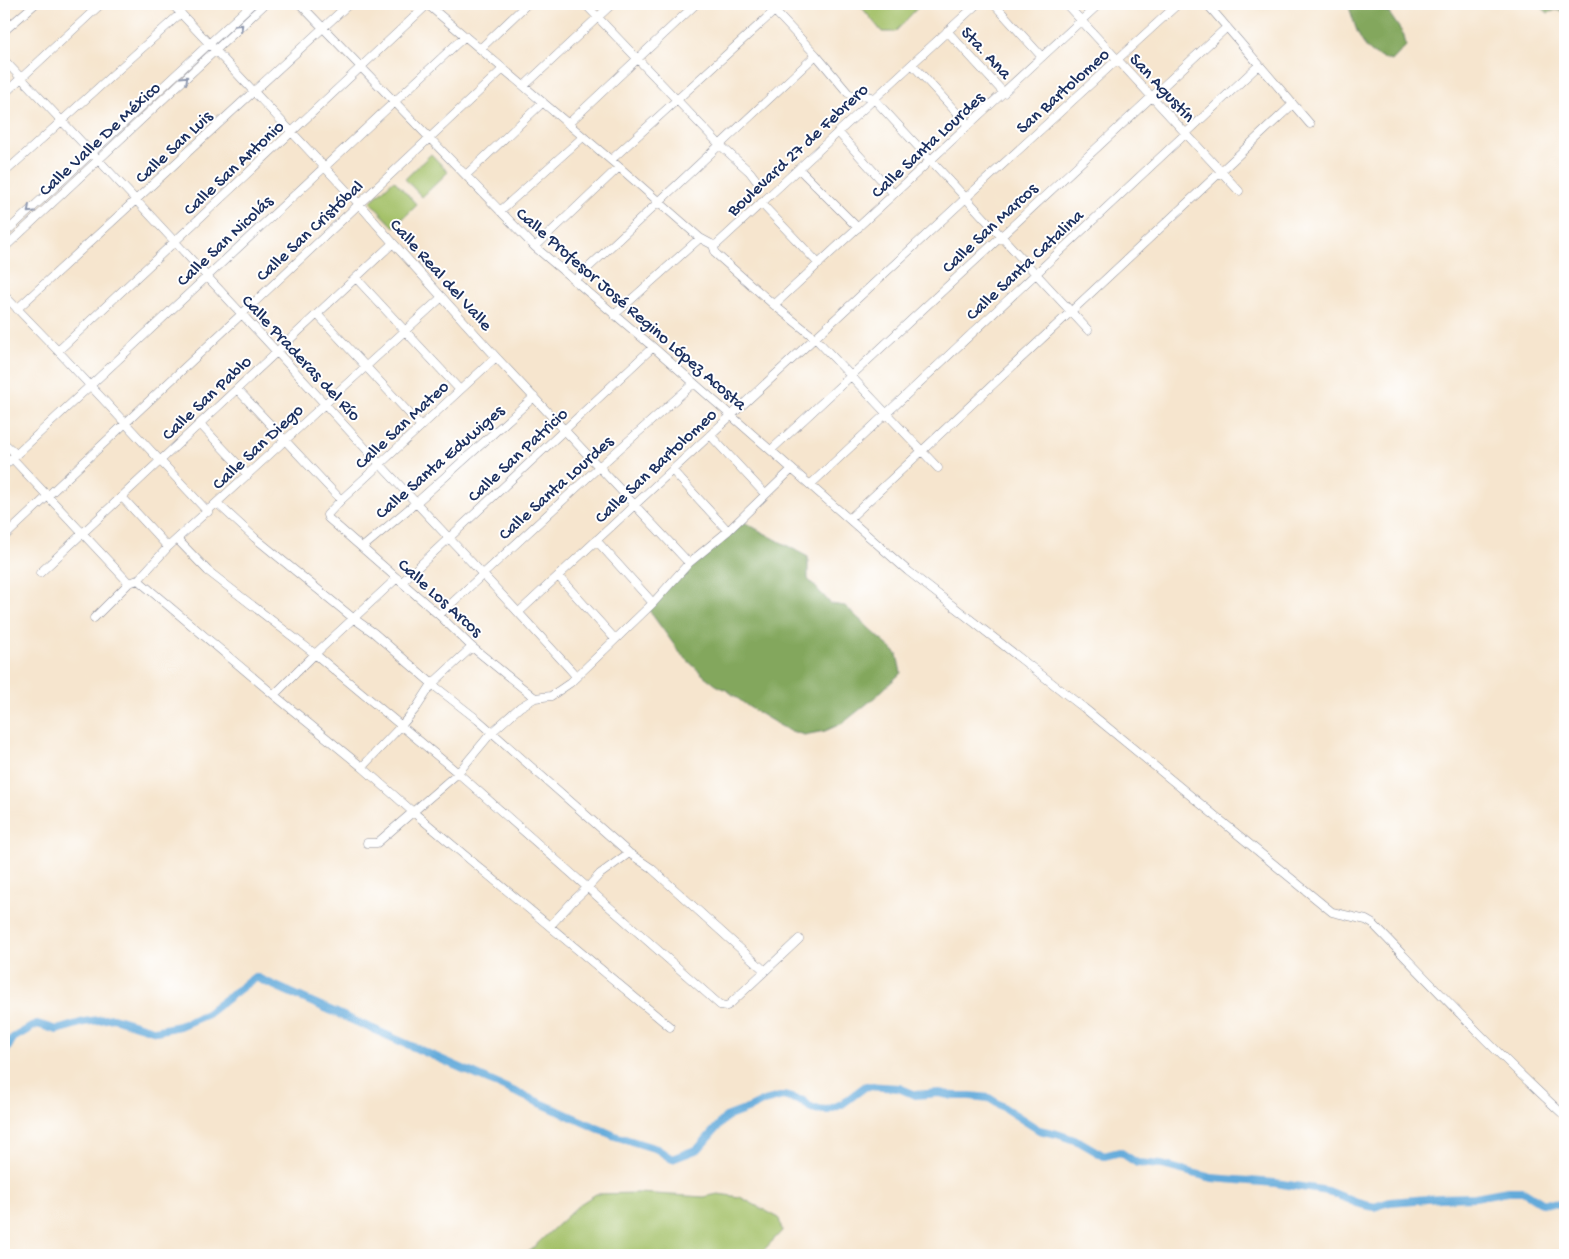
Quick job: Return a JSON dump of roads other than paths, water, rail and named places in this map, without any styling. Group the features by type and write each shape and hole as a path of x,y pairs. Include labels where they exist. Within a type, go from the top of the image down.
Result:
{"street":[{"path":"4,31 34,4"},
{"path":"4,94 101,4"},
{"name":"Calle Real del Valle","path":"172,4 359,204 496,357 689,563"},
{"name":"Calle Valle De México","path":"4,234 252,4"},
{"name":"Calle Valle De México","path":"4,248 265,4"},
{"name":"Calle Profesor José Regino López Acosta","path":"300,4 535,247 653,346 908,571 1084,708 1332,912 1366,920 1373,924 1460,1014 1534,1088 1565,1116"},
{"name":"Calle San Luis","path":"17,309 349,4"},
{"path":"480,49 527,4"},
{"path":"585,4 756,180"},
{"path":"524,86 612,4"},
{"path":"568,124 696,4"},
{"path":"768,4 816,54 848,93 855,97 870,96 874,99 1088,330"},
{"path":"611,160 782,4"},
{"name":"Boulevard 27 de Febrero","path":"714,245 977,4"},
{"path":"994,4 1042,57"},
{"name":"San Agustín","path":"1066,4 1239,190"},
{"name":"Calle Santa Lourdes","path":"774,305 1099,4"},
{"name":"San Bartolomeo","path":"966,198 1178,4"},
{"path":"1207,4 1310,124"},
{"path":"432,5 465,36 700,238 714,245 716,254 815,338 938,468"},
{"name":"Calle San Antonio","path":"58,351 361,67 432,5"},
{"path":"4,173 181,13"},
{"name":"Calle San Marcos","path":"771,450 1227,27"},
{"name":"Sta. Ana","path":"948,31 1004,93"},
{"name":"Calle San Nicolás","path":"4,466 465,36"},
{"path":"574,280 816,54"},
{"name":"Calle Praderas del Río","path":"4,60 175,241 576,676"},
{"path":"912,64 968,125"},
{"name":"Calle Santa Catalina","path":"810,484 1259,65"},
{"name":"Calle San Cristóbal","path":"4,537 504,69"},
{"path":"466,176 542,102"},
{"path":"849,519 1292,104"},
{"path":"838,132 894,194"},
{"path":"500,211 583,137"},
{"path":"535,247 619,167"},
{"path":"799,169 858,228"},
{"name":"Calle San Bartolomeo","path":"519,612 966,198"},
{"path":"761,203 819,264"},
{"path":"614,314 700,238"},
{"name":"Calle San Pablo","path":"40,573 393,243"},
{"path":"356,278 460,390"},
{"path":"4,296 208,512"},
{"name":"Calle San Diego","path":"94,618 129,583 138,580 177,539 442,296"},
{"path":"317,314 421,426"},
{"name":"Calle San Patricio","path":"274,695 353,618 450,538 653,346"},
{"name":"Calle San Mateo","path":"327,516 340,500 496,357"},
{"name":"Calle Santa Lourdes","path":"439,615 600,466 694,383"},
{"path":"237,389 340,500"},
{"name":"Calle Santa Eduwiges","path":"362,547 417,502 534,397"},
{"path":"200,424 248,475"},
{"path":"710,435 766,494"},
{"path":"4,443 48,496 129,583"},
{"path":"367,843 377,843 458,773 492,732 520,707 535,698 551,696 576,676 653,602 689,563 728,531 792,469"},
{"path":"672,470 728,531"},
{"path":"122,497 168,548"},
{"path":"217,502 255,538 374,633 432,684 492,732 629,853 651,868 765,971"},
{"name":"Calle Los Arcos","path":"327,516 439,615 472,647 535,698"},
{"path":"177,539 208,571 315,654 458,773 720,1005 727,1006 730,1004 799,939"},
{"path":"596,540 653,602"},
{"path":"558,576 615,639"},
{"path":"138,580 670,1027"},
{"path":"362,767 401,726 417,707 432,684 472,647"},
{"path":"550,926 573,900 603,872 629,853"}],"waterway":[{"path":"4,1054 13,1038 37,1024 57,1030 84,1022 113,1018 156,1031 179,1026 207,1014 255,977 615,1136 657,1149 672,1159 698,1149 726,1117 764,1101 783,1096 803,1101 812,1109 828,1110 842,1104 866,1086 899,1088 915,1095 939,1093 989,1098 1039,1130 1080,1142 1104,1156 1120,1152 1137,1163 1162,1165 1212,1178 1275,1183 1328,1191 1357,1203 1374,1207 1390,1202 1475,1197 1508,1191 1523,1191 1542,1203 1560,1204 1565,1202"}]}
